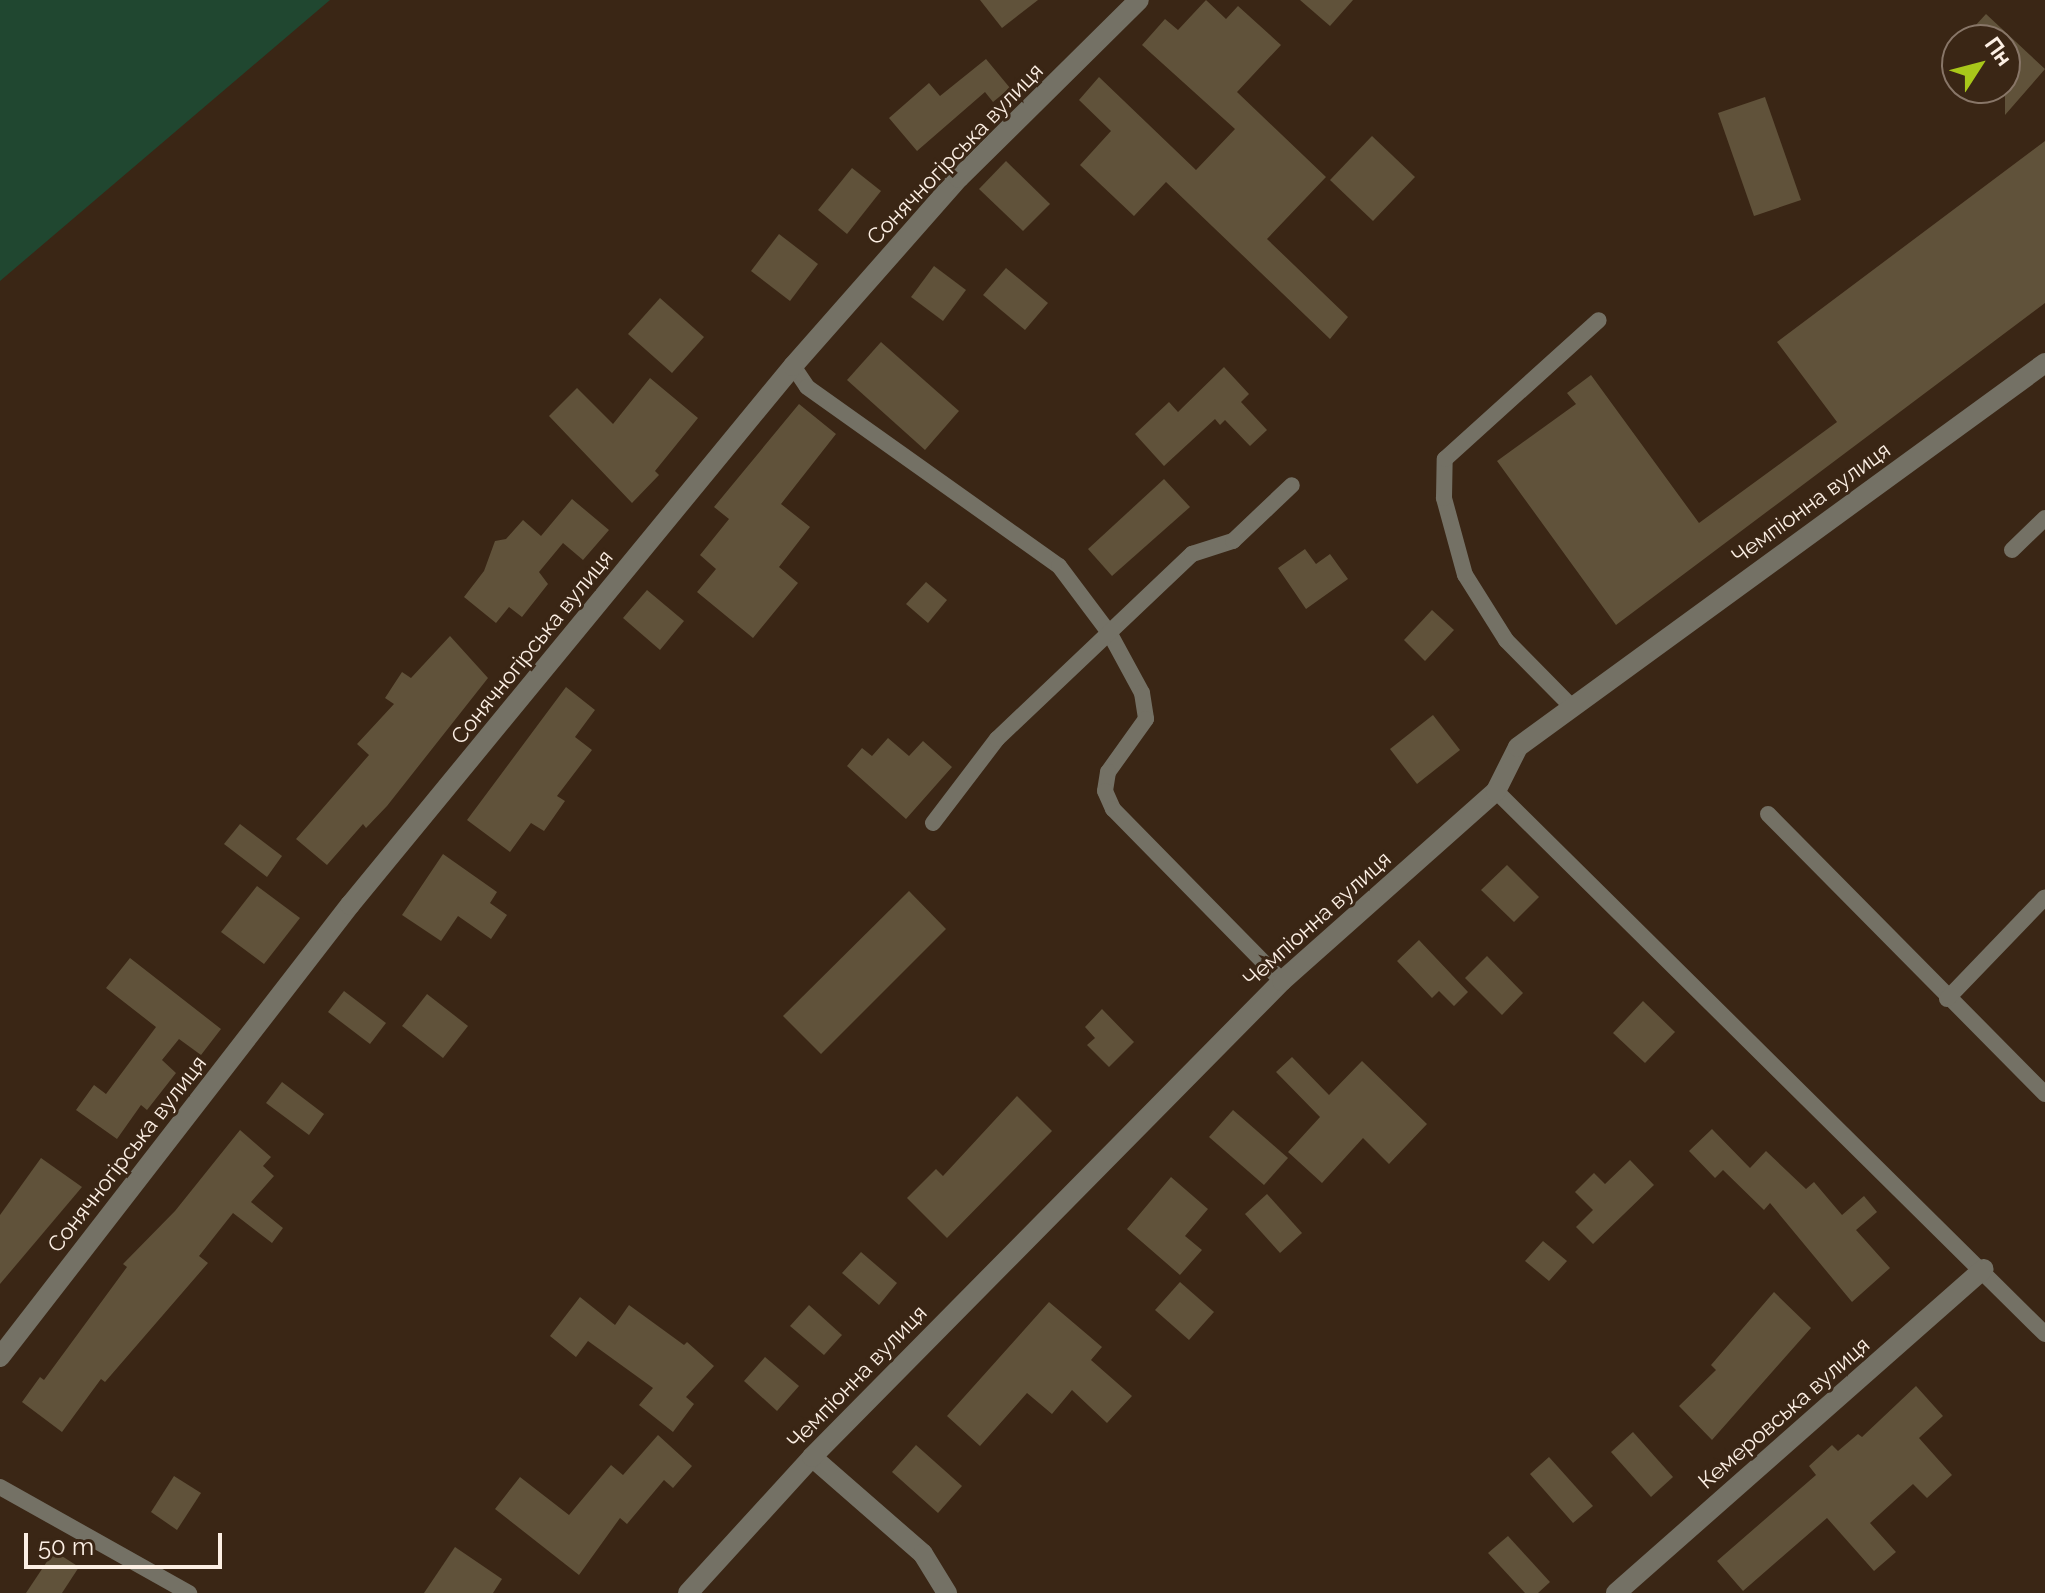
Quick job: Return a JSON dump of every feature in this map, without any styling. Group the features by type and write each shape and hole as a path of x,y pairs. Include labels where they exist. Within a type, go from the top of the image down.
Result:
{"street":[{"name":"Сонячногірська вулиця","path":"0,1357 350,905 793,366 959,178 1139,0"},
{"name":"Чемпіонна вулиця","path":"688,1593 812,1457 1282,981 1496,791 1518,747 2045,363"},
{"name":"Кемеровська вулиця","path":"1616,1593 1983,1269"},
{"path":"812,1457 923,1554 947,1593"}],"lane":[{"path":"1572,707 1506,640 1465,575 1444,498 1445,459 1599,320"},
{"path":"793,366 807,387 1059,566 1110,634 1142,693 1146,719 1108,772 1105,791 1113,809 1282,981"},
{"path":"933,823 997,739 1192,554 1233,541 1292,485"},
{"path":"2012,550 2045,518"},
{"path":"1496,791 1983,1269 2045,1334"},
{"path":"1768,814 1947,999 2045,1094"},
{"path":"1947,999 2045,897"},
{"path":"0,1487 189,1593"}],"green space":[{"path":"0,0 330,0 0,281"}],"building":[{"path":"980,0 1038,0 1002,28"},
{"path":"1206,0 1226,19 1238,6 1281,45 1237,92 1326,177 1267,239 1348,317 1330,339 1166,182 1134,216 1080,165 1111,131 1079,100 1099,77 1196,170 1235,129 1142,45 1165,19 1178,30"},
{"path":"1300,0 1353,0 1330,26"},
{"path":"1986,14 1997,24 1977,24"},
{"path":"2021,47 2045,69 2021,97"},
{"path":"986,59 1010,88 993,102 985,92 917,151 889,118 929,83 940,96"},
{"path":"1765,97 1801,200 1754,216 1718,113"},
{"path":"2005,104 2015,104 2005,115"},
{"path":"1372,136 1415,177 1373,221 1330,180"},
{"path":"2045,141 2045,303 1616,625 1497,461 1576,404 1567,393 1591,375 1699,523 1837,422 1777,342"},
{"path":"1006,161 1050,204 1023,231 979,189"},
{"path":"852,168 881,191 847,234 818,210"},
{"path":"779,234 818,264 790,301 751,271"},
{"path":"934,266 966,290 943,321 911,297"},
{"path":"1006,268 1048,303 1025,330 983,295"},
{"path":"660,298 704,337 672,373 628,334"},
{"path":"881,342 959,411 925,450 847,380"},
{"path":"1224,367 1249,394 1241,402 1267,430 1250,446 1225,420 1220,425 1215,419 1164,466 1135,434 1169,402 1178,412"},
{"path":"650,378 698,418 655,471 659,475 632,503 549,416 577,388 613,424"},
{"path":"799,404 836,434 781,504 810,527 779,567 798,583 753,638 697,592 716,569 700,555 729,519 714,507"},
{"path":"1164,479 1190,507 1112,576 1088,549"},
{"path":"572,499 609,530 583,560 563,543 539,572 548,584 522,617 509,607 496,623 464,597 484,571 495,541 506,539 523,520 541,536"},
{"path":"1305,549 1316,564 1330,554 1348,579 1306,609 1278,568"},
{"path":"926,582 947,600 928,623 906,604"},
{"path":"647,590 684,621 660,650 623,618"},
{"path":"1432,610 1454,630 1425,661 1404,640"},
{"path":"450,636 488,678 387,806 366,828 363,824 327,865 296,839 369,755 357,744 394,704 385,698 402,672 411,678"},
{"path":"566,687 595,710 575,737 592,750 557,796 565,801 544,831 531,823 510,852 467,820"},
{"path":"1433,715 1460,750 1417,784 1390,749"},
{"path":"888,738 909,756 923,741 952,767 906,819 847,766 862,748 872,756"},
{"path":"240,824 282,856 267,877 224,844"},
{"path":"443,854 497,892 490,903 507,915 491,939 458,916 441,941 402,915"},
{"path":"1507,865 1539,897 1514,922 1481,890"},
{"path":"257,886 300,918 264,964 221,932"},
{"path":"909,891 946,929 821,1054 783,1016"},
{"path":"1419,940 1468,992 1454,1006 1439,991 1432,998 1397,961"},
{"path":"1487,956 1523,993 1502,1015 1465,978"},
{"path":"130,958 221,1029 201,1055 179,1039 162,1060 176,1073 147,1110 141,1105 117,1139 76,1110 94,1085 106,1094 156,1027 106,988"},
{"path":"344,991 386,1023 370,1044 328,1012"},
{"path":"427,994 468,1026 443,1058 402,1026"},
{"path":"1643,1001 1675,1032 1645,1063 1613,1033"},
{"path":"1102,1009 1134,1042 1109,1067 1087,1045 1095,1038 1085,1027"},
{"path":"1292,1057 1329,1095 1362,1061 1427,1124 1389,1164 1363,1138 1322,1183 1288,1152 1320,1117 1276,1072"},
{"path":"282,1082 324,1114 309,1135 266,1103"},
{"path":"1017,1096 1052,1131 947,1238 907,1198 936,1169 943,1176"},
{"path":"1233,1110 1288,1158 1264,1185 1209,1137"},
{"path":"1712,1129 1750,1168 1766,1151 1806,1189 1814,1182 1842,1215 1864,1196 1877,1212 1856,1230 1890,1268 1852,1302 1770,1203 1764,1210 1723,1170 1715,1178 1689,1151"},
{"path":"240,1130 271,1157 263,1166 274,1176 251,1202 283,1228 272,1243 233,1213 199,1256 208,1263 105,1382 101,1379 62,1432 22,1402 40,1377 44,1380 127,1267 123,1264 175,1211"},
{"path":"41,1158 82,1187 0,1284 0,1215"},
{"path":"1630,1160 1654,1185 1593,1244 1576,1227 1593,1210 1575,1192 1594,1173 1605,1184"},
{"path":"1171,1177 1208,1209 1185,1236 1202,1250 1180,1275 1127,1229"},
{"path":"1267,1194 1302,1233 1280,1253 1245,1214"},
{"path":"1543,1241 1567,1261 1549,1281 1525,1261"},
{"path":"861,1252 897,1283 879,1305 842,1273"},
{"path":"1180,1282 1214,1312 1189,1340 1155,1310"},
{"path":"1774,1292 1811,1328 1712,1440 1679,1406 1716,1370 1711,1365"},
{"path":"580,1297 615,1325 629,1305 684,1345 687,1342 714,1366 686,1397 694,1404 673,1432 639,1405 653,1388 588,1341 576,1357 550,1336"},
{"path":"1049,1302 1102,1347 1091,1360 1132,1396 1107,1423 1072,1390 1052,1414 1027,1393 980,1446 947,1416"},
{"path":"809,1305 842,1335 824,1355 790,1326"},
{"path":"765,1357 799,1386 777,1411 744,1381"},
{"path":"1916,1386 1943,1416 1919,1438 1952,1475 1927,1498 1913,1484 1870,1523 1896,1552 1874,1571 1827,1518 1743,1591 1717,1561 1816,1475 1809,1466 1832,1445 1838,1451 1858,1434 1862,1437"},
{"path":"1633,1432 1673,1477 1651,1497 1611,1452"},
{"path":"658,1435 692,1466 673,1488 664,1480 627,1524 620,1518 579,1575 495,1509 520,1477 569,1515 611,1465 623,1475"},
{"path":"916,1445 962,1486 938,1513 892,1472"},
{"path":"1549,1457 1593,1506 1573,1523 1530,1474"},
{"path":"174,1476 201,1493 177,1530 151,1512"},
{"path":"1508,1536 1550,1582 1538,1593 1525,1593 1488,1553"},
{"path":"455,1547 502,1579 493,1593 424,1593"},
{"path":"54,1551 79,1567 62,1593 26,1593"}]}
